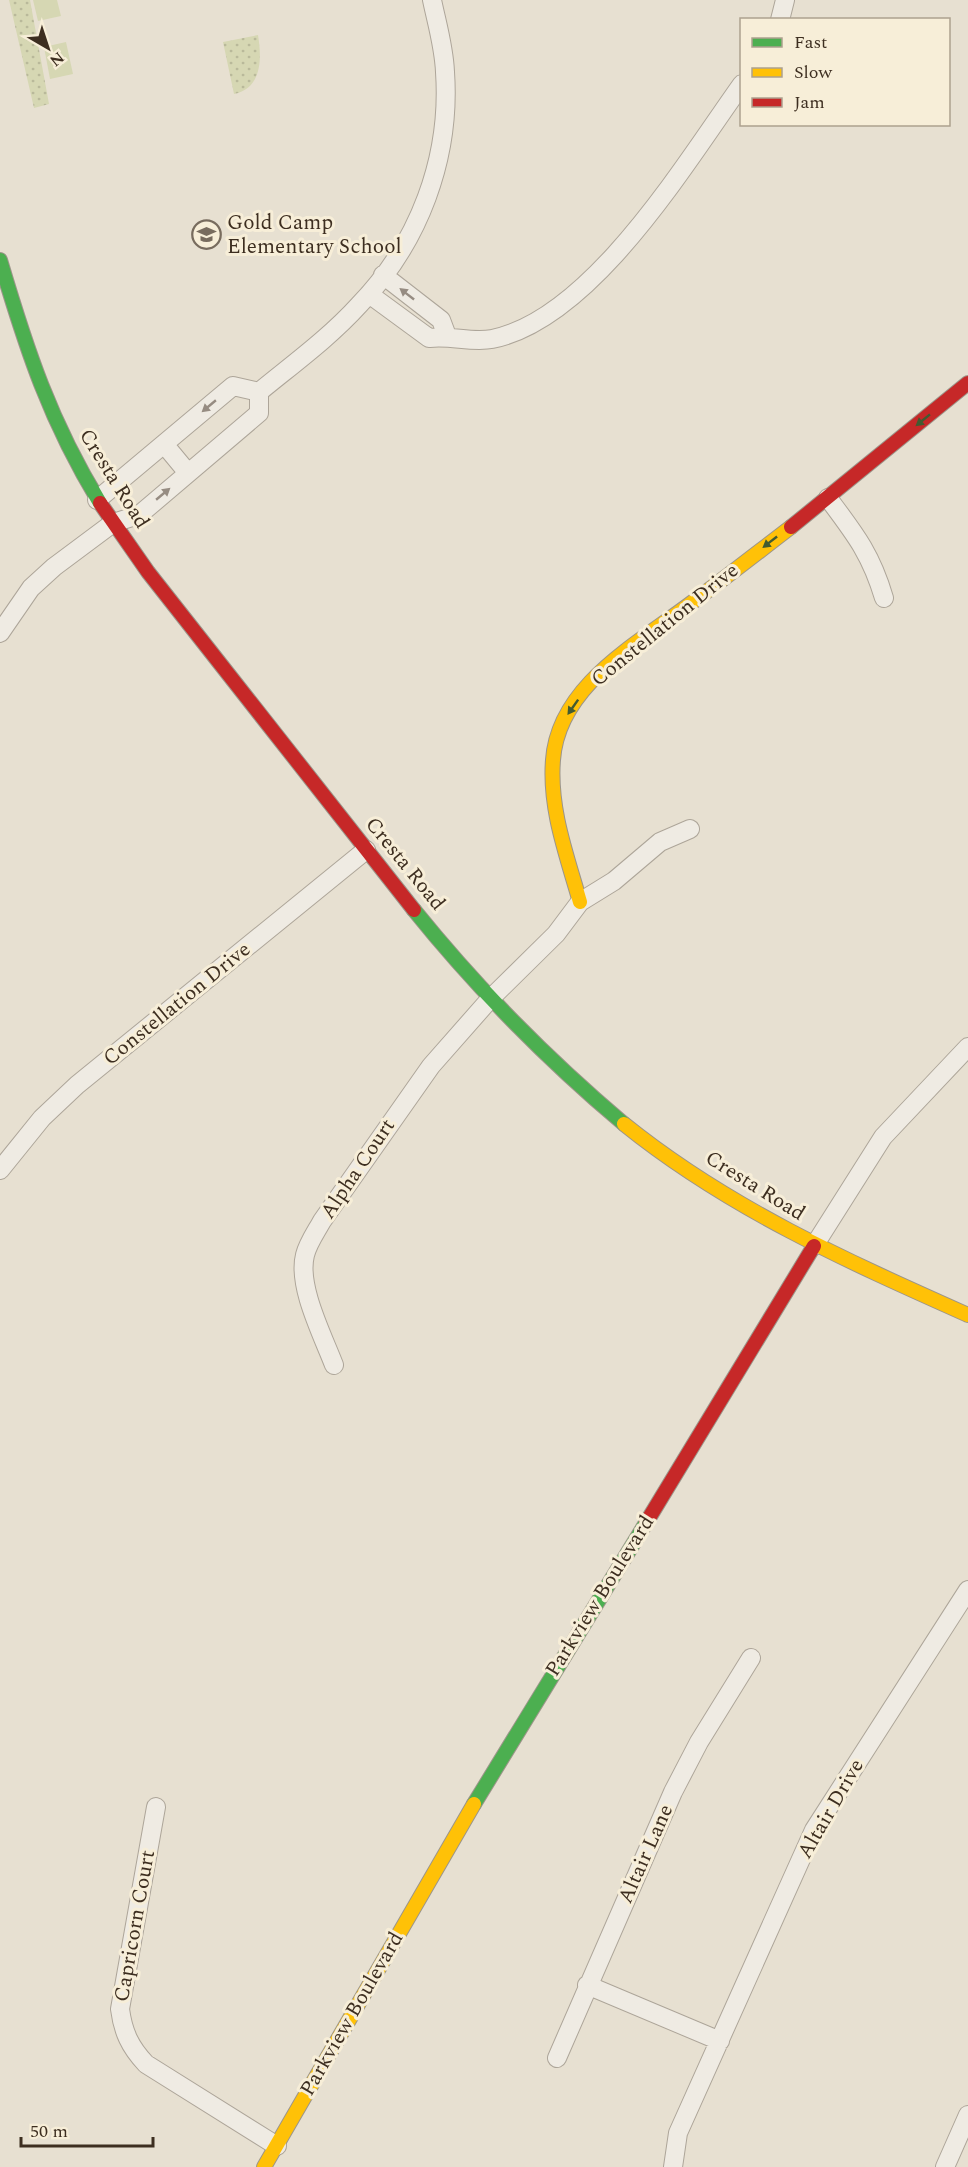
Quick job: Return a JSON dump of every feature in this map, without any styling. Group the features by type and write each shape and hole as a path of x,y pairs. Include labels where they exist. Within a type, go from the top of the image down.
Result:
{"street":[{"path":"259,392 330,334 369,294 415,229 425,206 440,156 446,99 445,72 432,0"},
{"path":"780,18 785,0"},
{"path":"369,294 429,338 447,336 490,340 511,334 554,310 606,263 645,220 740,85"},
{"name":"Cresta Road","path":"0,260 21,331 57,426 97,500 366,850 490,999 578,1086 627,1127 705,1182 814,1246 968,1315"},
{"path":"383,275 441,320 447,336"},
{"name":"Constellation Drive","path":"580,902 552,780 555,748 566,716 590,685 611,665 828,498 968,383"},
{"path":"97,500 233,386 259,392"},
{"path":"0,633 31,588 113,523 139,515 259,413 259,392"},
{"path":"164,444 188,473"},
{"path":"828,498 864,545 875,568 884,598"},
{"path":"490,999 556,934 580,902 614,882 660,842 690,829"},
{"name":"Constellation Drive","path":"0,1170 42,1118 77,1085 366,850"},
{"name":"Alpha Court","path":"334,1365 307,1292 303,1265 310,1241 407,1098 490,999"},
{"name":"Parkview Boulevard","path":"264,2167 447,1849 814,1246 883,1137 968,1047"},
{"name":"Altair Drive","path":"673,2167 678,2133 813,1830 968,1590"},
{"name":"Altair Lane","path":"557,2058 587,1985 674,1792 699,1742 751,1658"},
{"name":"Capricorn Court","path":"156,1807 121,2000 123,2029 132,2049 146,2064 277,2146"},
{"path":"587,1985 720,2042"},
{"path":"945,2167 968,2115"}],"green space":[{"path":"9,0 30,0 49,104 34,108"},
{"path":"33,0 57,0 61,16 38,21"},
{"path":"258,35 260,63 255,79 243,91 234,94 223,42"},
{"path":"66,42 73,74 50,79 44,47"}],"traffic: fast":[{"path":"0,260 41,385 67,443 100,503"},
{"path":"414,910 514,1022 624,1124"},
{"path":"474,1804 646,1523"}],"traffic: slow":[{"path":"580,902 560,832 552,778 558,734 569,710 585,689 625,651 703,595 791,527"},
{"path":"624,1124 705,1182 790,1231 968,1315"},
{"path":"264,2167 474,1804"}],"traffic: jam":[{"path":"791,527 968,383"},
{"path":"100,503 148,572 414,910"},
{"path":"646,1523 814,1246"}],"place":[{"name":"Gold Camp Elementary School","path":"206,235"}]}
